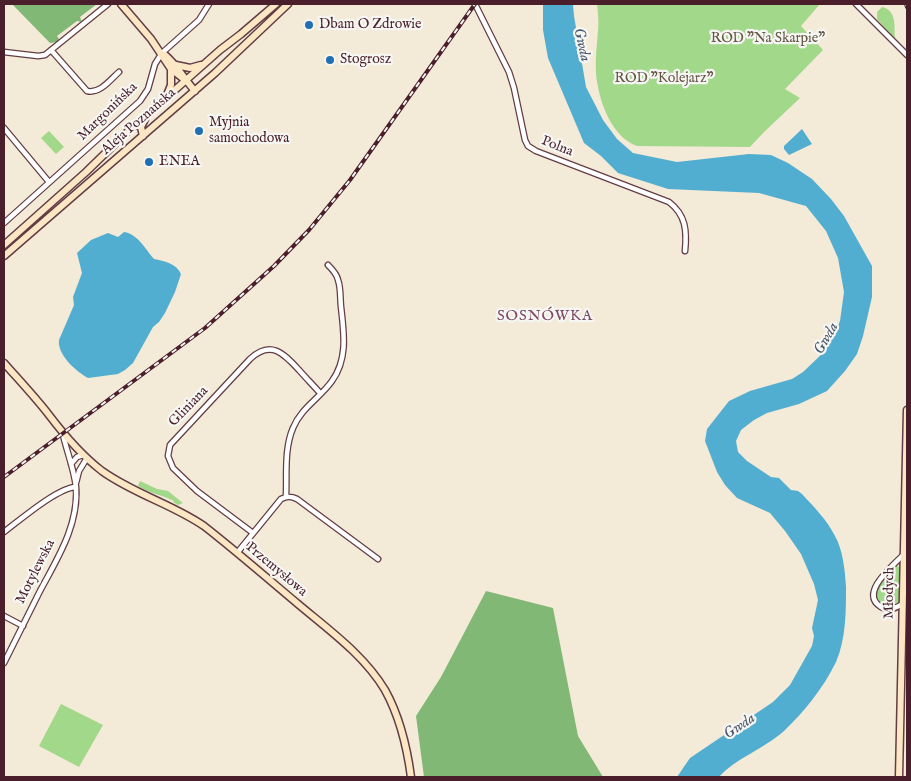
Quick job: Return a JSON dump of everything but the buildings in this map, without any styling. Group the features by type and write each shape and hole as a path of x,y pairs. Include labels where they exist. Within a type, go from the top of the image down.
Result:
{"street":[{"path":"4,52 41,56 108,4"},
{"path":"121,4 195,91"},
{"name":"Margonińska","path":"4,223 140,100 148,89 155,64 162,53 199,20 209,4"},
{"name":"Aleja Poznańska","path":"4,245 81,177 185,80 276,4"},
{"name":"Aleja Poznańska","path":"4,256 85,184 195,91 288,4"},
{"name":"Polna","path":"475,4 509,72 528,146 536,151 669,202 678,210 684,221 686,233 685,252"},
{"path":"856,4 907,55"},
{"path":"51,50 87,92 99,90 119,72"},
{"path":"173,67 190,68 202,65"},
{"path":"166,98 171,85 173,67"},
{"path":"143,136 140,127 148,113"},
{"path":"4,128 50,182"},
{"path":"286,496 288,446 293,428 302,412 332,382 340,368 344,346 339,281 328,264"},
{"name":"Gliniana","path":"253,533 204,496 173,468 168,456 170,445 250,359 261,351 270,349 280,352 320,393"},
{"name":"Motylewska","path":"4,363 37,400 63,434 72,464 76,487"},
{"name":"Młodych","path":"899,777 907,410"},
{"name":"Przemysłowa","path":"63,434 85,456 120,482 196,521 237,553 360,658 385,691 399,720 407,750 411,777"},
{"path":"72,464 77,457 85,456"},
{"name":"Motylewska","path":"4,663 66,540 74,514 76,487 85,456"},
{"path":"4,532 61,491 76,487"},
{"path":"237,553 281,499 286,496 297,498 378,559"},
{"path":"903,604 892,609 885,609 877,604 873,594 876,584 904,554"},
{"path":"4,616 23,626"}],"green space":[{"path":"12,4 97,4 80,17 82,22 77,21 57,36 59,39 57,42 50,43"},
{"name":"ROD \"Kolejarz\"","path":"597,4 820,4 801,26 823,50 785,89 800,98 750,147 637,146 628,141 613,126 603,105 597,83 596,68"},
{"path":"882,7 890,11 892,15 895,39 877,19 877,12"},
{"path":"49,131 64,147 56,154 41,138"},
{"path":"140,481 157,489 168,491 183,503 178,505 174,501 138,486"},
{"path":"896,566 900,567 900,599 898,603 888,606 882,605 877,598 877,587 885,577 889,578"},
{"path":"486,591 553,608 578,736 603,777 424,777 416,716 441,677"},
{"path":"61,704 103,725 79,767 39,746"}],"water":[{"name":"Gwda","path":"543,4 573,4 586,87 603,120 617,139 633,153 677,162 749,154 771,155 788,163 812,179 831,199 844,216 872,266 872,297 863,336 857,354 845,371 827,391 799,404 767,413 754,420 741,430 736,441 738,452 747,461 771,477 779,478 791,490 802,494 832,530 840,548 845,574 845,616 844,635 836,662 826,681 813,699 784,731 734,764 719,777 677,777 690,758 773,702 790,685 812,646 814,636 812,628 818,600 814,584 801,554 785,531 770,513 737,498 725,485 717,472 705,441 707,429 729,401 750,391 792,379 803,372 823,353 840,321 844,292 838,258 826,231 806,206 759,193 668,189 618,173 584,143 548,58 543,30"},
{"path":"802,129 812,144 789,155 784,146"},
{"path":"124,232 129,233 141,242 154,259 173,265 181,274 165,313 153,327 133,363 118,374 88,378 64,357 59,346 59,340 74,305 73,297 82,273 77,253 91,240 108,233 118,237"}],"railway":[{"path":"4,477 205,328 274,266 309,230 350,180 475,4"}],"place":[{"name":"Dbam O Zdrowie","path":"309,25"},
{"name":"Stogrosz","path":"330,60"},
{"name":"Myjnia samochodowa","path":"199,131"},
{"name":"ENEA","path":"149,162"}],"district":[{"name":"SOSNÓWKA","path":"545,317"}],"park label":[{"name":"ROD \"Na Skarpie\"","path":"768,39"}]}
